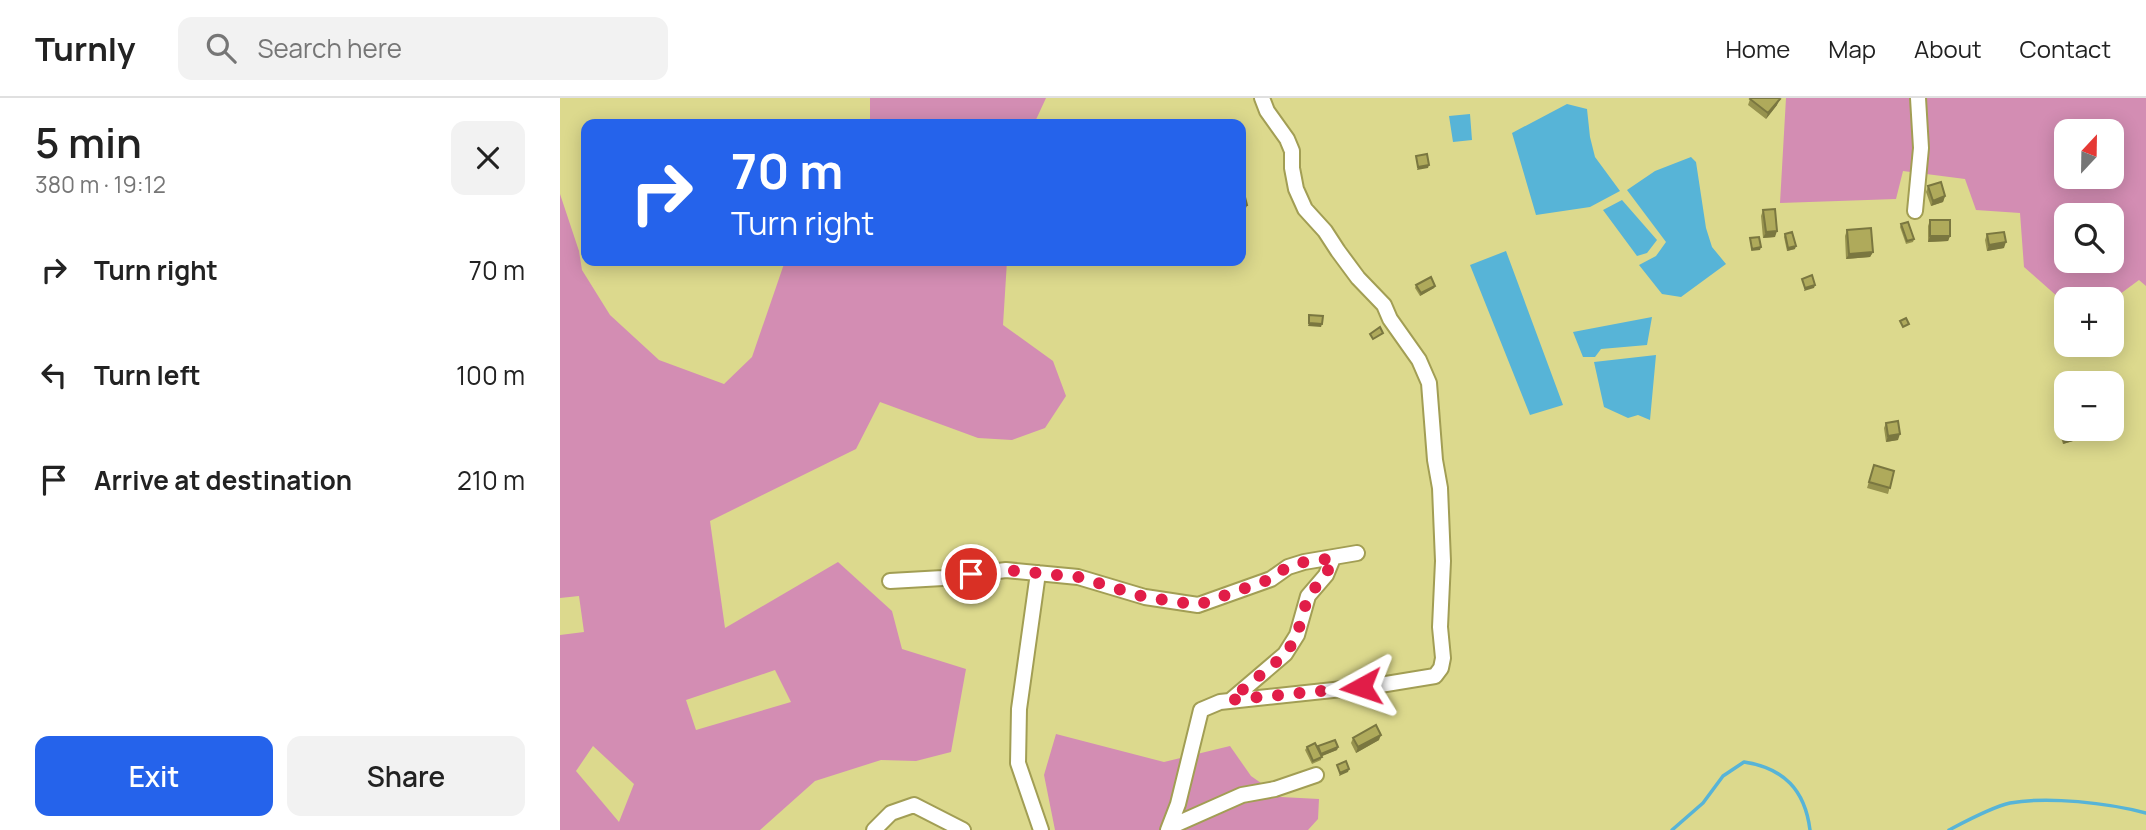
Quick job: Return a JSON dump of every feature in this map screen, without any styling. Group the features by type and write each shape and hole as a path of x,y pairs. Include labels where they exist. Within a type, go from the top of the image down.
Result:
{"street":[{"path":"1169,828 1178,804 1201,710 1230,700 1435,677 1443,658 1440,627 1443,561 1441,504 1429,383 1419,360 1390,319 1384,305 1358,278 1306,209 1296,189 1292,151 1262,98"},
{"path":"1915,211 1921,148 1918,98"},
{"path":"890,581 1006,570 1078,577 1145,597 1198,605 1271,579 1287,567 1357,553"},
{"path":"1230,700 1286,654 1297,635 1308,596 1326,575 1333,558"},
{"path":"1038,573 1019,709 1018,763 1041,830"},
{"path":"1169,828 1242,795 1275,789 1316,775"},
{"path":"874,830 891,813 914,805 963,830"}],"shaded area":[{"path":"870,98 1046,98 1036,119 870,119"},
{"path":"1786,98 2146,98 2146,286 2139,280 2124,291 2124,287 2054,287 2054,294 2024,267 2020,213 1976,210 1965,179 1903,171 1896,199 1780,203"},
{"path":"560,194 579,251 582,270 610,315 659,360 724,384 752,357 783,266 1007,266 1003,325 1053,361 1066,396 1045,428 1012,440 978,438 880,402 856,449 710,521 725,628 838,562 892,611 902,649 966,669 951,752 916,761 881,760 815,781 760,830 560,830 560,635 584,632 579,596 560,598","holes":["775,670 791,702 696,730 686,700","593,746 634,784 619,822 576,771"]},
{"path":"1056,734 1164,762 1230,746 1251,776 1281,797 1319,799 1318,819 1308,830 1055,830 1044,775"}],"water":[{"path":"1567,104 1587,109 1595,157 1620,191 1590,207 1536,215 1512,133"},
{"path":"1470,114 1472,140 1453,142 1449,116"},
{"path":"1691,157 1696,162 1706,228 1712,247 1726,264 1681,297 1662,294 1639,265 1656,256 1666,242 1627,190 1655,171"},
{"path":"1622,200 1657,240 1647,253 1637,256 1603,210"},
{"path":"1506,251 1563,405 1530,415 1470,265"},
{"path":"1652,317 1647,345 1601,349 1595,357 1583,357 1573,332"},
{"path":"1656,355 1650,420 1638,415 1628,418 1604,407 1594,362"}],"building":[{"path":"1751,98 1778,98 1780,99 1768,113"},
{"path":"1427,154 1429,165 1418,167 1416,156"},
{"path":"1941,182 1945,196 1933,201 1928,186"},
{"path":"1775,209 1777,231 1766,232 1763,210"},
{"path":"1930,220 1950,220 1950,236 1930,236"},
{"path":"1908,222 1914,239 1907,241 1901,224"},
{"path":"1871,228 1873,252 1849,254 1847,230"},
{"path":"1792,232 1796,246 1788,248 1785,234"},
{"path":"2004,232 2006,242 1989,245 1987,234"},
{"path":"1759,237 1761,247 1752,249 1750,238"},
{"path":"1812,275 1815,285 1805,288 1802,279"},
{"path":"1431,277 1435,286 1421,293 1416,285"},
{"path":"1309,315 1323,316 1322,324 1309,323"},
{"path":"1906,318 1909,324 1903,327 1900,321"},
{"path":"1380,327 1383,333 1373,339 1370,334"},
{"path":"1898,421 1900,434 1888,436 1886,423"},
{"path":"1874,465 1894,471 1890,488 1869,482"},
{"path":"1376,725 1381,735 1358,747 1353,738"},
{"path":"1335,740 1338,747 1321,754 1318,746"},
{"path":"1315,743 1322,757 1313,761 1307,747"},
{"path":"1346,761 1349,769 1340,773 1337,765"}],"waterway":[{"path":"1672,830 1703,803 1723,776 1744,762 1770,770 1790,783 1803,803 1810,830"},
{"path":"1949,830 1995,808 2025,801 2078,802 2146,813"}],"route":[{"path":"971,574 1006,570 1078,577 1145,597 1198,605 1271,579 1287,567 1333,558 1326,575 1308,596 1297,635 1286,654 1230,700 1361,687"}]}
